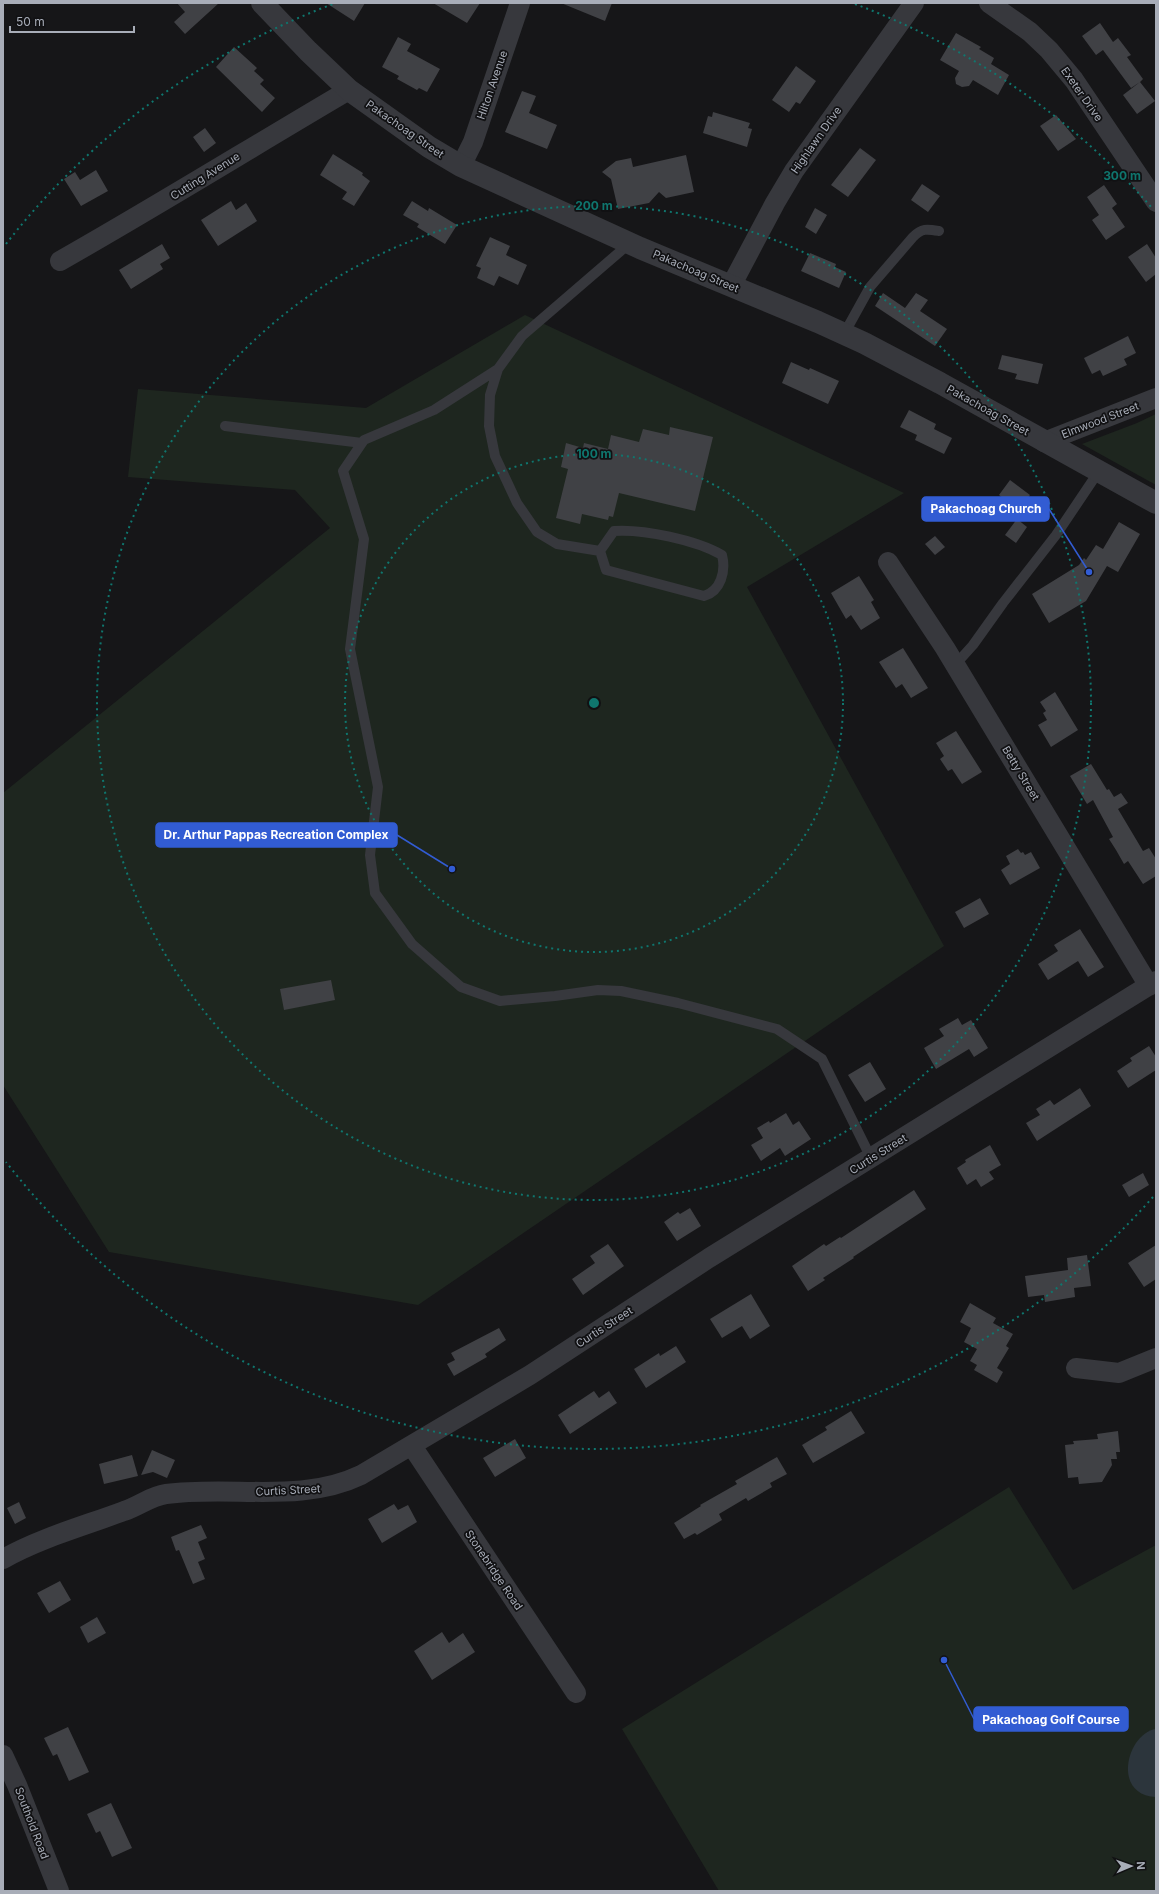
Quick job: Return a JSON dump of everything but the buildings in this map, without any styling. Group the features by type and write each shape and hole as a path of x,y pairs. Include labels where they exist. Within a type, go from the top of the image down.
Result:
{"street":[{"name":"Pakachoag Street","path":"262,3 308,51 349,90 429,148 461,166 630,243 844,334 940,383 1156,503"},
{"name":"Hilton Avenue","path":"461,166 473,142 520,3"},
{"name":"Highlawn Drive","path":"731,286 775,203 794,172 914,3"},
{"name":"Exeter Drive","path":"989,3 1030,32 1049,50 1074,80 1156,202"},
{"name":"Cutting Avenue","path":"60,261 149,211 250,148 349,90"},
{"name":"Elmwood Street","path":"1044,442 1156,398"},
{"name":"Betty Street","path":"888,562 955,665 1152,983"},
{"name":"Curtis Street","path":"6,1558 46,1540 127,1510 154,1497 199,1492 316,1490 334,1486 361,1475 412,1446 537,1370 710,1258 1152,983"},
{"path":"1076,1368 1119,1374 1156,1358"},
{"name":"Stonebridge Road","path":"412,1446 576,1693"},
{"name":"Southold Road","path":"3,1755 17,1785 59,1891"}],"lane":[{"path":"844,334 870,287 913,237 920,230 926,229 939,231"},
{"path":"600,550 557,544 537,532 517,503 495,456 489,426 490,395 498,369 522,336 630,243"},
{"path":"498,369 434,410 364,440 343,470 364,539 350,649 378,787 370,855 375,893 412,944 462,987 500,1001 598,990 621,991 678,1003 777,1029 822,1059 871,1158"},
{"path":"225,426 362,443"},
{"path":"955,665 973,644 1056,535 1099,472"},
{"path":"630,530 660,535 712,549 722,555 724,562 719,586 712,594 704,596 606,570 600,550 614,531 630,530"}],"shaded area":[{"path":"525,315 904,493 747,587 944,946 418,1305 109,1252 3,1085 3,793 330,528 295,490 128,477 138,389 366,408"},
{"path":"1156,414 1156,485 1082,444 1137,423"},
{"path":"1009,1487 1073,1590 1156,1545 1156,1891 719,1891 622,1729"},
{"path":"1156,1729 1156,1797 1142,1794 1133,1786 1129,1776 1128,1764 1131,1752 1137,1741 1146,1733"}],"place":[{"name":"Pakachoag Church","path":"1089,572"},
{"name":"Dr. Arthur Pappas Recreation Complex","path":"452,869"},
{"name":"Pakachoag Golf Course","path":"944,1660"}]}
